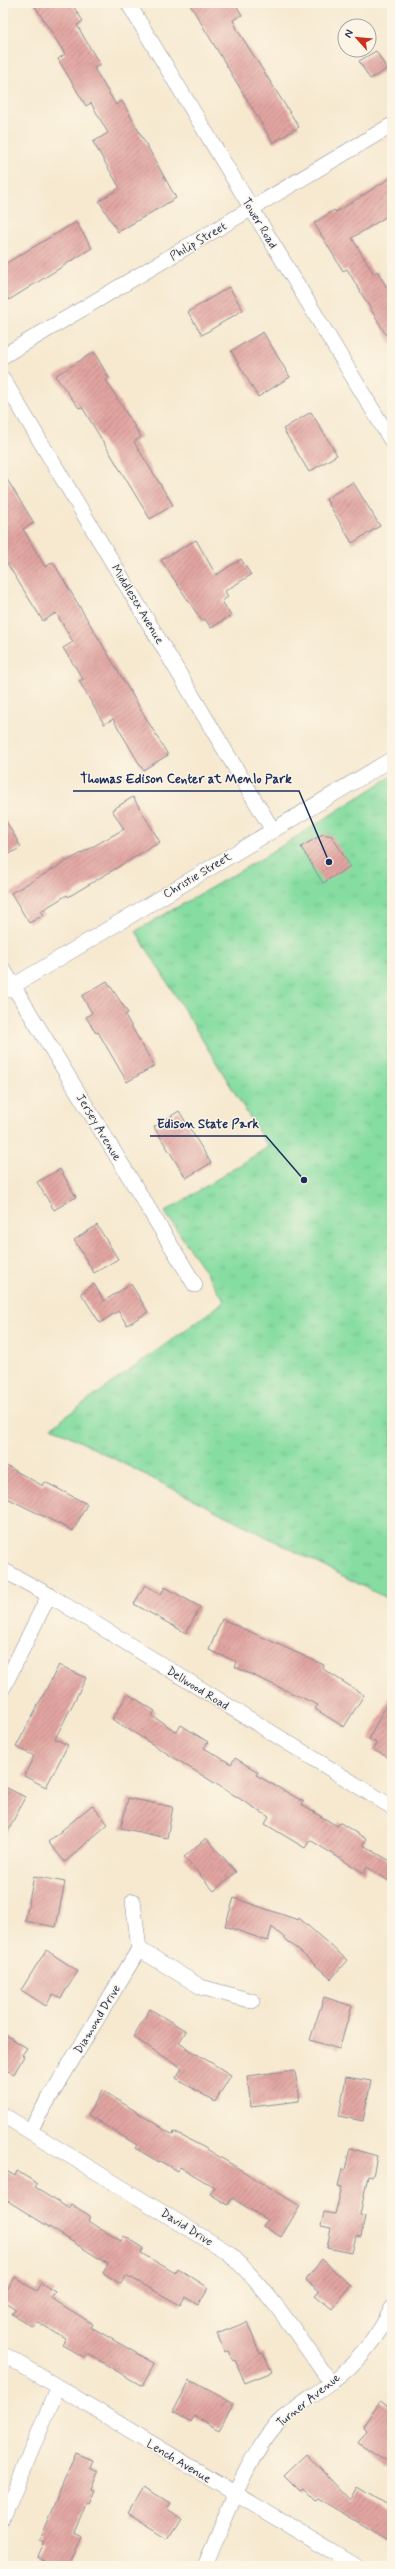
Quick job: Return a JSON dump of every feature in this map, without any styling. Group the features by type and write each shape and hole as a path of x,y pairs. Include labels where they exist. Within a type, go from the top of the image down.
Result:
{"street":[{"name":"Tower Road","path":"128,3 392,442"},
{"name":"Philip Street","path":"3,356 392,125"},
{"name":"Middlesex Avenue","path":"3,379 272,829"},
{"name":"Christie Street","path":"8,989 272,829 392,759"},
{"name":"Jersey Avenue","path":"3,969 8,989 195,1286"},
{"name":"Dellwood Road","path":"3,1570 49,1595 392,1807"},
{"path":"3,1688 49,1595"},
{"path":"133,1901 139,1949 201,1987 252,2001"},
{"name":"Diamond Drive","path":"30,2130 139,1949"},
{"name":"David Drive","path":"3,2115 30,2130 229,2253 254,2276 274,2300 331,2383"},
{"name":"Turner Avenue","path":"205,2566 236,2495 262,2445 277,2424 331,2383 370,2347 380,2334 392,2308"},
{"name":"Lench Avenue","path":"3,2354 356,2566"},
{"path":"3,2518 58,2387"}],"green space":[{"path":"392,776 392,1601 52,1427 225,1301 165,1212 268,1147 136,931 266,856"}],"building":[{"path":"33,3 71,3 83,21 77,25 100,65 94,68 116,105 122,101 176,198 118,232 99,201 120,188 93,142 108,133 91,103 86,106 58,59 65,54"},
{"path":"189,3 235,3 242,15 233,20 238,31 299,127 273,143"},
{"path":"377,53 387,69 370,79 359,61 364,58 377,58"},
{"path":"392,177 392,213 352,238 374,274 377,271 392,296 392,345 347,269 343,271 314,223 334,210 336,212"},
{"path":"76,222 92,248 9,300 3,291 3,265"},
{"path":"229,287 243,310 202,335 188,312"},
{"path":"263,332 290,377 258,397 231,351"},
{"path":"94,352 109,378 106,380 141,437 134,442 173,505 150,519 82,407 79,408 55,376"},
{"path":"311,412 337,455 309,472 283,429"},
{"path":"3,473 34,523 23,529 45,567 53,562 168,755 143,770 113,719 104,724 79,681 83,679 63,648 73,642 56,613 43,621 3,557"},
{"path":"353,482 380,526 352,543 326,499"},
{"path":"196,540 216,575 241,559 251,575 225,591 228,597 222,601 231,616 211,628 205,619 202,621 161,560"},
{"path":"133,797 160,842 68,897 67,895 41,911 44,915 29,923 11,893 124,829 112,810"},
{"path":"3,816 21,847 3,858"},
{"path":"323,834 332,836 350,866 323,883 301,847"},
{"path":"107,981 128,1013 125,1015 154,1066 127,1082 98,1032 96,1033 86,1017 92,1013 82,996"},
{"path":"179,1111 211,1163 186,1178 154,1127"},
{"path":"60,1169 76,1197 54,1210 37,1182"},
{"path":"97,1225 118,1259 94,1273 74,1240"},
{"path":"94,1284 104,1301 131,1284 148,1312 127,1325 118,1311 100,1323 81,1293"},
{"path":"3,1464 43,1486 45,1482 87,1504 73,1531 3,1496"},
{"path":"145,1585 161,1594 165,1587 200,1607 186,1633 134,1604"},
{"path":"222,1619 324,1665 323,1669 364,1695 344,1727 315,1709 318,1705 235,1667 237,1662 209,1650"},
{"path":"59,1665 86,1678 55,1739 68,1745 46,1787 24,1776 34,1756 16,1747"},
{"path":"392,1693 392,1759 373,1750 376,1743 369,1739"},
{"path":"128,1694 155,1711 152,1716 177,1732 181,1725 208,1742 204,1748 231,1764 235,1758 258,1772 256,1775 304,1802 302,1805 337,1826 339,1822 366,1839 363,1845 392,1862 392,1883 367,1867 364,1873 310,1840 305,1848 265,1824 269,1817 112,1719"},
{"path":"3,1786 25,1797 3,1841"},
{"path":"128,1798 173,1807 167,1838 121,1828"},
{"path":"92,1805 108,1824 65,1862 48,1842"},
{"path":"206,1838 236,1872 214,1891 184,1857"},
{"path":"34,1876 65,1882 56,1927 25,1921"},
{"path":"234,1898 298,1920 299,1918 347,1960 331,1979 272,1927 268,1941 225,1926"},
{"path":"46,1950 78,1971 61,1998 53,1994 46,2006 21,1990"},
{"path":"324,1997 352,2006 339,2049 310,2040"},
{"path":"150,2009 186,2031 179,2043 231,2075 215,2102 176,2078 182,2068 133,2037"},
{"path":"3,2033 27,2048 22,2055 24,2056 14,2074 3,2068"},
{"path":"295,2070 299,2101 251,2107 247,2076"},
{"path":"346,2077 371,2081 363,2121 339,2116"},
{"path":"102,2090 173,2135 174,2132 205,2148 300,2206 281,2237 263,2226 267,2220 232,2198 228,2205 210,2194 214,2187 180,2167 177,2171 160,2161 159,2162 135,2148 137,2145 88,2115"},
{"path":"350,2148 377,2156 373,2176 368,2175 360,2215 365,2216 361,2237 356,2236 352,2253 327,2248 331,2228 321,2226 324,2212 335,2214 342,2187 338,2186 342,2169 345,2170"},
{"path":"3,2169 15,2176 17,2171 38,2184 35,2188 68,2208 71,2204 90,2216 88,2221 97,2227 121,2241 124,2236 144,2248 141,2253 175,2273 177,2268 209,2288 198,2305 185,2297 180,2305 126,2275 121,2284 103,2273 108,2264 3,2198"},
{"path":"322,2259 351,2286 332,2309 315,2295 319,2291 306,2280"},
{"path":"15,2277 36,2291 41,2283 55,2292 51,2298 93,2324 91,2327 155,2364 142,2386 88,2354 85,2358 62,2345 66,2339 36,2321 33,2327 12,2314 16,2309 3,2301 3,2297"},
{"path":"247,2322 260,2354 263,2353 272,2372 245,2383 235,2360 233,2361 228,2351 225,2352 217,2334"},
{"path":"190,2380 234,2404 219,2430 194,2416 191,2422 173,2412"},
{"path":"380,2401 392,2409 392,2464 358,2443 367,2430 363,2426"},
{"path":"76,2453 93,2460 90,2467 98,2471 91,2489 94,2490 88,2504 86,2503 74,2533 83,2537 70,2564 62,2561 57,2566 37,2557 44,2542 39,2540"},
{"path":"306,2454 350,2500 357,2488 392,2509 392,2542 317,2498 315,2500 303,2488 300,2491 284,2475"},
{"path":"144,2487 170,2503 166,2509 181,2518 168,2539 128,2514"}],"place":[{"name":"Thomas Edison Center at Menlo Park","path":"329,862"},
{"name":"Edison State Park","path":"304,1180"}]}
